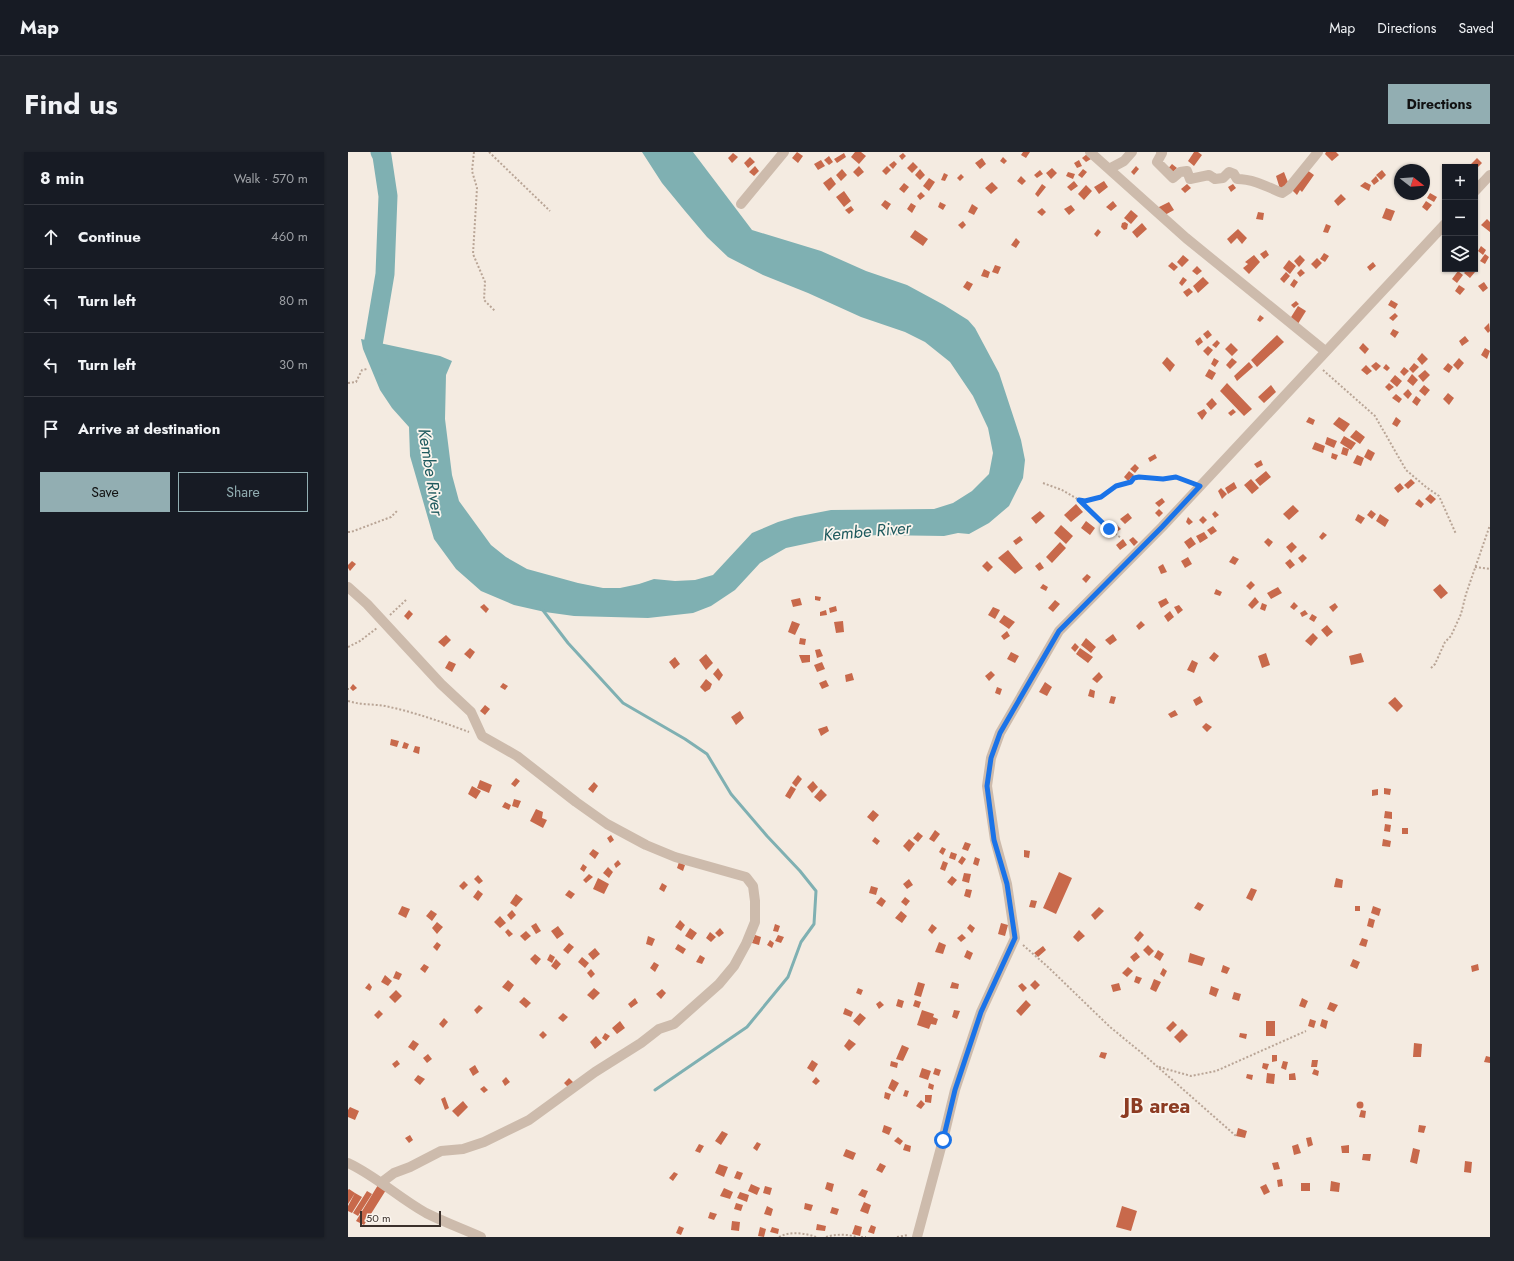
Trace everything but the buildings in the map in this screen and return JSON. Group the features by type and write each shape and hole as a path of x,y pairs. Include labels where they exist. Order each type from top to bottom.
{"street":[{"path":"741,204 784,152"},
{"path":"1090,152 1186,238 1325,352"},
{"path":"1109,170 1124,161 1132,152"},
{"path":"1161,152 1162,153 1157,162 1173,178 1180,172 1187,170 1190,179 1209,175 1215,179 1223,178 1228,172 1234,174 1237,178 1258,182 1282,193 1288,189 1318,152"},
{"path":"1478,188 1490,175"},
{"path":"918,1237 955,1090 981,1012 1015,938 1007,884 994,840 987,786 991,758 1000,733 1059,631 1162,527 1442,227"},
{"path":"348,587 386,621 441,684 471,712 482,736 517,756 607,824 646,845 675,857 746,877 753,886 755,922 746,944 729,972 719,984 674,1024 659,1029 641,1043 589,1076 529,1120 484,1142 463,1149 441,1151 410,1167 394,1173 382,1182"},
{"path":"348,1163 382,1182 426,1213 481,1237"}],"path":[{"path":"474,152 472,171 477,188 473,254 485,282 484,300 495,311"},
{"path":"489,152 550,211"},
{"path":"1315,362 1376,416 1406,470 1439,496 1456,534"},
{"path":"348,383 356,382 362,370 367,369"},
{"path":"1079,500 1085,501 1101,497 1116,486 1131,482 1134,478 1139,477 1163,479 1176,477 1200,486"},
{"path":"1043,483 1062,490 1079,500 1112,532 1121,538"},
{"path":"348,532 391,517 397,511"},
{"path":"1431,668 1435,664 1445,642 1451,636 1462,614 1466,594 1490,525"},
{"path":"1475,568 1490,569"},
{"path":"348,647 360,641 386,621 407,598"},
{"path":"348,701 359,705 385,706 441,721 482,736"},
{"path":"1015,938 1048,967 1110,1027 1236,1136"},
{"path":"1158,1067 1191,1076 1216,1071 1306,1031"},
{"path":"779,1237 792,1233 816,1237"},
{"path":"826,1237 832,1235 849,1234 857,1237"},
{"path":"861,1237 866,1237"}],"water":[{"path":"642,152 693,152 752,230 821,251 866,271 907,285 968,320 975,328 999,373 1021,440 1025,460 1023,478 1009,506 989,523 969,534 958,533 944,536 878,535 833,538 786,548 760,563 735,590 711,606 693,613 648,618 574,616 545,612 514,605 481,591 456,569 434,539 410,456 409,427 392,408 380,390 363,349 361,339 440,356 452,361 446,375 445,419 452,475 459,501 491,545 506,557 527,569 578,583 603,588 620,588 654,579 675,581 695,580 713,575 752,533 778,522 831,510 934,509 953,503 972,491 989,474 993,453 988,428 973,396 950,362 925,342 905,332 861,317 763,275 728,257 707,237 662,183"}],"waterway":[{"name":"Kembe River","path":"380,152 382,156 388,196 385,274 373,345 381,365"},
{"path":"542,609 568,643 623,703 685,739 707,754 731,794 816,891 814,924 801,942 788,977 747,1027 655,1090"}],"district":[{"name":"JB area","path":"1157,1106"}],"route":[{"path":"943,1140 955,1090 981,1012 1015,938 1007,884 994,840 987,786 991,758 1000,733 1059,631 1162,527 1200,486 1176,477 1163,479 1139,477 1134,478 1131,482 1116,486 1101,497 1085,501 1079,500 1109,529"}]}
